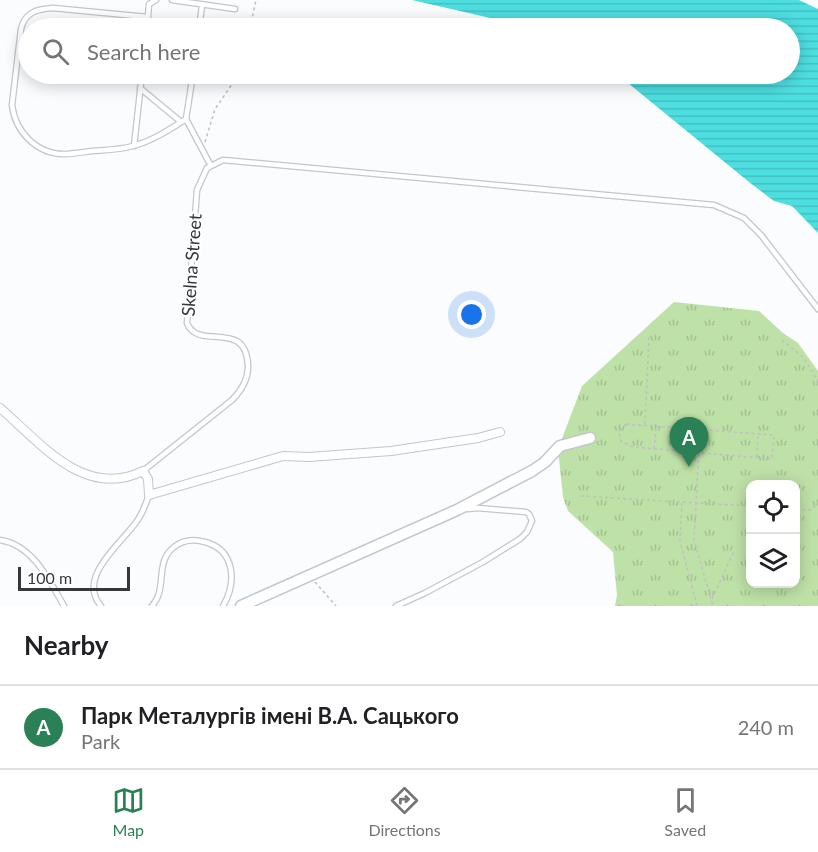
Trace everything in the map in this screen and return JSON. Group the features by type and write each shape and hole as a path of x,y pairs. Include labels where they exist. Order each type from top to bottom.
{"street":[{"name":"Skelna Street","path":"0,408 54,457 81,472 97,478 113,479 132,477 143,471"},
{"path":"143,471 148,479 149,495 283,456 309,457 391,451 478,438 500,432"},
{"path":"241,606 457,510 532,471 545,462 560,446 590,438"}],"lane":[{"path":"26,18 35,10 53,8 147,17 149,4 156,0"},
{"path":"172,0 235,9"},
{"path":"200,18 202,6"},
{"path":"18,54 12,105 14,116 21,130 33,144 62,154 120,149 156,138 184,121 191,84"},
{"path":"134,146 141,84"},
{"path":"140,88 184,121 211,166 223,160 714,205 744,218 761,235 818,309"},
{"name":"Skelna Street","path":"143,471 232,400 240,392 246,378 247,358 241,345 232,338 196,334 187,323 197,190 201,179 211,166"},
{"path":"101,606 95,596 94,579 110,553 138,520 149,495"},
{"path":"396,606 501,551 524,536 532,521 529,514 516,510 478,508 457,510"},
{"path":"0,540 28,552 47,575 64,606"},
{"path":"152,606 159,591 162,566 169,551 183,542 197,540 215,545 226,555 232,580 230,594 224,606"}],"path":[{"path":"252,18 256,0"},
{"path":"202,152 215,109 232,84"},
{"path":"644,425 650,337"},
{"path":"782,340 803,357 818,381"},
{"path":"626,424 644,425 774,435 772,459 633,447 621,441 619,433 626,424"},
{"path":"654,449 656,426"},
{"path":"700,429 694,540 713,606"},
{"path":"756,458 758,434"},
{"path":"581,496 746,506"},
{"path":"682,502 680,541 697,606"},
{"path":"800,509 809,510 818,505"},
{"path":"711,600 734,551"},
{"path":"310,576 336,606"}],"green space":[{"path":"674,302 759,311 798,343 818,371 818,606 615,606 617,595 613,552 568,511 563,497 558,449 582,386"}],"water":[{"path":"412,0 799,0 818,9 818,233 792,206 774,201 629,84 800,84 800,18 490,18"}],"place":[{"name":"Парк Металургів імені В.А. Сацького","path":"689,467"}]}
